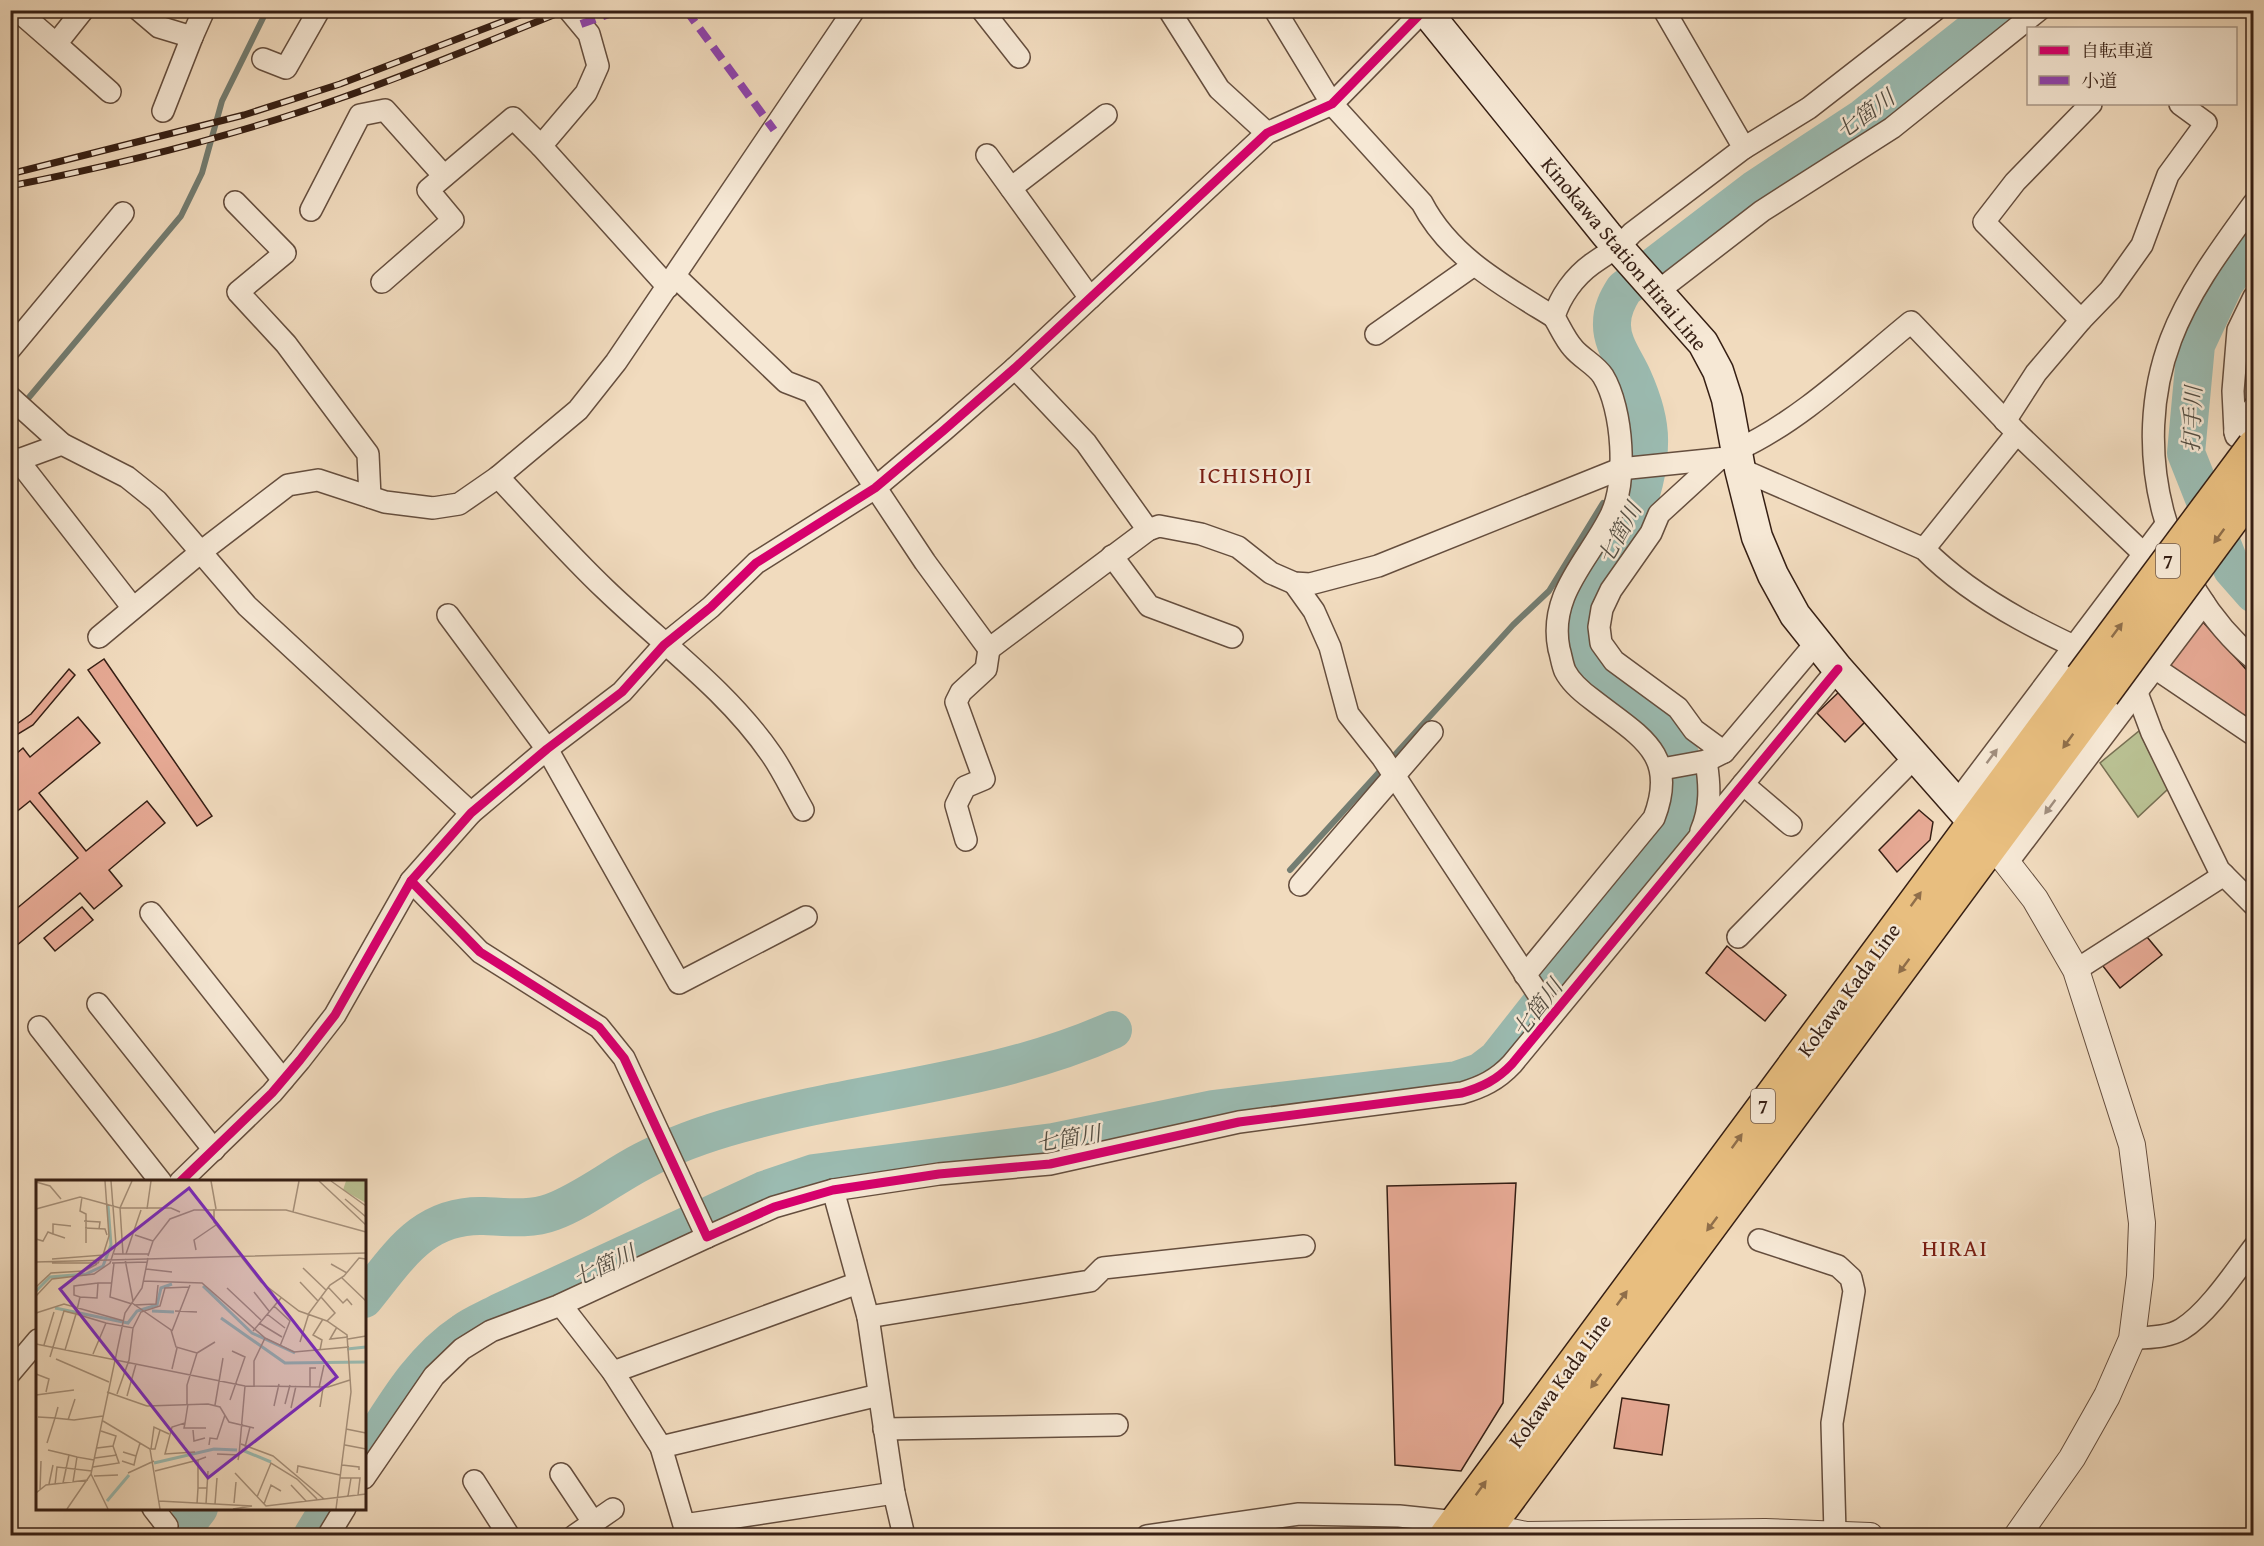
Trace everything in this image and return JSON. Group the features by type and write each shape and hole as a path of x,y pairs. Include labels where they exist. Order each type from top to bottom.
{"main road":[{"name":"Kinokawa Station Hirai Line","path":"1424,10 1623,254 1702,343 1718,371 1727,399 1733,459 1757,537 1773,575 1795,615 1838,669 1983,833"},
{"name":"Kokawa Kada Line","path":"2092,685 2244,439"},
{"name":"Kokawa Kada Line","path":"1468,1530 2092,685 2253,489"}],"street":[{"path":"17,10 110,92"},
{"path":"56,44 83,10"},
{"path":"139,10 159,27 192,38"},
{"path":"163,111 204,10"},
{"path":"263,59 286,68 319,10"},
{"path":"541,146 586,93 598,66 589,34 569,10"},
{"path":"99,637 202,551 288,485 318,480 385,502 434,508 459,504 498,477 578,410 672,282 854,10"},
{"path":"982,10 1019,57"},
{"path":"1168,10 1219,89 1267,132"},
{"path":"1275,10 1332,104 1474,265 1554,317 1573,348 1602,375 1618,414 1624,468 1611,516 1570,581 1562,599 1557,622 1559,646 1564,670 1578,688 1638,735 1652,749 1665,768 1663,789 1654,818 1530,982"},
{"path":"182,1180 283,1080 335,1015 411,881 471,813 547,749 622,692 664,645 711,607 756,563 875,488 1016,368 1267,132 1332,104 1424,10"},
{"path":"1664,10 1744,148"},
{"path":"1554,317 1560,298 1590,265 1623,254 1632,232 1744,148 1809,108 1935,10"},
{"path":"1654,289 1762,211 1892,128 2027,17"},
{"path":"2080,320 1984,222 2015,182 2090,105"},
{"path":"1924,549 2011,428 2036,373 2080,320 2110,290 2142,245 2168,174 2206,123 2181,105"},
{"path":"311,210 360,115 385,110 444,176"},
{"path":"1011,188 1106,115"},
{"path":"382,282 453,220 428,190 513,118 672,282 786,382 812,392 875,488 990,649"},
{"path":"987,155 1090,298"},
{"path":"235,202 285,253 237,292 286,344 368,454 370,497"},
{"path":"2253,203 2191,295 2170,341 2157,395 2153,437 2155,477 2165,526 2204,603 2253,659"},
{"path":"10,349 123,213"},
{"path":"1376,334 1474,265"},
{"path":"2253,297 2238,330 2233,391 2253,495"},
{"path":"1696,841 1705,823 1709,804 1710,758 1678,708 1614,661 1601,643 1599,627 1602,609 1611,590 1651,533 1659,514 1755,441 1790,418 1911,322 2011,428 2144,554"},
{"path":"1016,368 1086,443 1148,530"},
{"path":"17,404 62,444 127,477 157,501 247,606 471,813"},
{"path":"2244,439 2253,407"},
{"path":"62,444 14,461 134,609"},
{"path":"966,840 956,805 964,787 984,779 956,702 961,692 986,669 990,649 1148,530 1159,526 1210,537 1238,547 1271,573 1294,583 1310,584 1378,566 1624,468 1672,463 1733,459 1924,549 1936,561 2023,621 2253,735"},
{"path":"498,477 604,588 664,645 702,676 771,754 803,810"},
{"path":"1983,833 2073,646 2165,526"},
{"path":"1112,556 1149,606 1232,637"},
{"path":"1294,583 1314,611 1330,647 1348,714 1390,769 1549,1012"},
{"path":"1983,833 2146,680 2204,603"},
{"path":"448,615 547,749 679,983 806,916"},
{"path":"1665,768 1710,758 1816,643"},
{"path":"366,1475 434,1376 462,1348 491,1331 561,1305 703,1227 832,1190 939,1174 1050,1164 1239,1122 1462,1093 1483,1087 1500,1076 1517,1057 1549,1012 1696,841 1838,669"},
{"path":"2146,680 2151,733 2224,875 2253,905"},
{"path":"1300,885 1390,769 1432,732"},
{"path":"1738,937 1916,756"},
{"path":"1743,784 1791,825"},
{"path":"1983,833 2035,899 2076,970 2132,1144 2142,1223 2140,1276 2132,1339 2107,1396 2072,1458 2017,1536"},
{"path":"2076,970 2224,875"},
{"path":"411,881 480,952 599,1027 624,1058 703,1227"},
{"path":"151,913 283,1080"},
{"path":"98,1004 214,1150"},
{"path":"39,1027 159,1180"},
{"path":"832,1190 868,1317 894,1493 904,1536"},
{"path":"1759,1240 1838,1266 1851,1278 1854,1291 1832,1423 1835,1533"},
{"path":"868,1317 1090,1281 1103,1268 1304,1246"},
{"path":"2132,1339 2165,1336 2183,1328 2220,1292 2253,1247"},
{"path":"613,1372 858,1282"},
{"path":"561,1305 613,1372 661,1447 684,1525 894,1493"},
{"path":"10,1373 34,1352"},
{"path":"661,1447 879,1395"},
{"path":"884,1429 1117,1425"},
{"path":"561,1474 593,1522"},
{"path":"474,1481 509,1536"},
{"path":"574,1536 613,1509"},
{"path":"154,1510 167,1526"},
{"path":"328,1536 344,1510"},
{"path":"1148,1536 1299,1514 1399,1516 1468,1530 1526,1535 1835,1533 1870,1536"}],"green space":[{"path":"2139,731 2168,789 2138,817 2100,763"}],"building":[{"path":"2202,621 2254,678 2254,708 2246,718 2167,667"},
{"path":"104,659 212,816 197,826 88,670"},
{"path":"69,669 75,675 33,725 10,739 10,729 31,714"},
{"path":"1841,690 1868,719 1845,742 1817,713"},
{"path":"78,717 100,743 39,793 86,851 147,801 165,823 109,870 122,886 94,909 80,893 10,951 10,914 78,858 30,801 10,817 10,759 23,748 30,757"},
{"path":"1919,810 1933,822 1930,840 1897,872 1879,850"},
{"path":"82,907 93,920 55,951 44,938"},
{"path":"2142,931 2162,955 2120,988 2099,961"},
{"path":"1727,946 1786,995 1765,1021 1706,973"},
{"path":"1516,1183 1503,1403 1461,1471 1395,1465 1387,1186"},
{"path":"1622,1398 1669,1405 1662,1455 1614,1448"}],"waterway":[{"path":"10,420 181,216 202,173 222,101 267,10"},
{"name":"七箇川","path":"366,1451 420,1372 447,1344 467,1329 764,1190 814,1173 1053,1142 1213,1109 1457,1080 1480,1072 1497,1059 1669,841 1681,814 1686,791 1685,771 1679,753 1669,736 1595,669 1581,645 1579,627 1586,594 1631,519 1642,492 1648,463 1649,436 1645,410 1612,330 1617,301 1624,289 1755,189 1864,117 1999,10"},
{"name":"打手川","path":"2254,243 2225,283 2196,345 2186,453 2232,569 2254,594"},
{"path":"1626,490 1643,488"},
{"path":"1290,870 1513,625 1549,591 1603,503"},
{"path":"366,1297 401,1253 428,1230 444,1222 463,1217 544,1215 564,1207 654,1155 715,1131 787,1112 976,1074 1068,1048 1113,1030"},
{"path":"178,1536 198,1510"},
{"name":"七箇川","path":"312,1536 328,1510"}],"railway":[{"path":"10,174 244,115 340,84 533,10"},
{"path":"10,186 177,148 260,125 397,78 566,10"}],"marked path":[{"path":"581,24 620,10"},
{"path":"686,10 774,130"}],"cycle path":[{"path":"182,1180 272,1093 300,1060 335,1015 411,881 471,813 547,749 622,692 664,645 711,607 756,563 875,488 944,430 1015,368 1267,133 1332,104 1424,10"},
{"path":"411,881 480,952 599,1027 624,1058 707,1237 774,1207 833,1190 939,1174 1050,1164 1239,1122 1462,1093 1495,1079 1512,1064 1838,669"}],"district":[{"name":"ICHISHOJI","path":"1256,475"},
{"name":"HIRAI","path":"1955,1248"}]}
